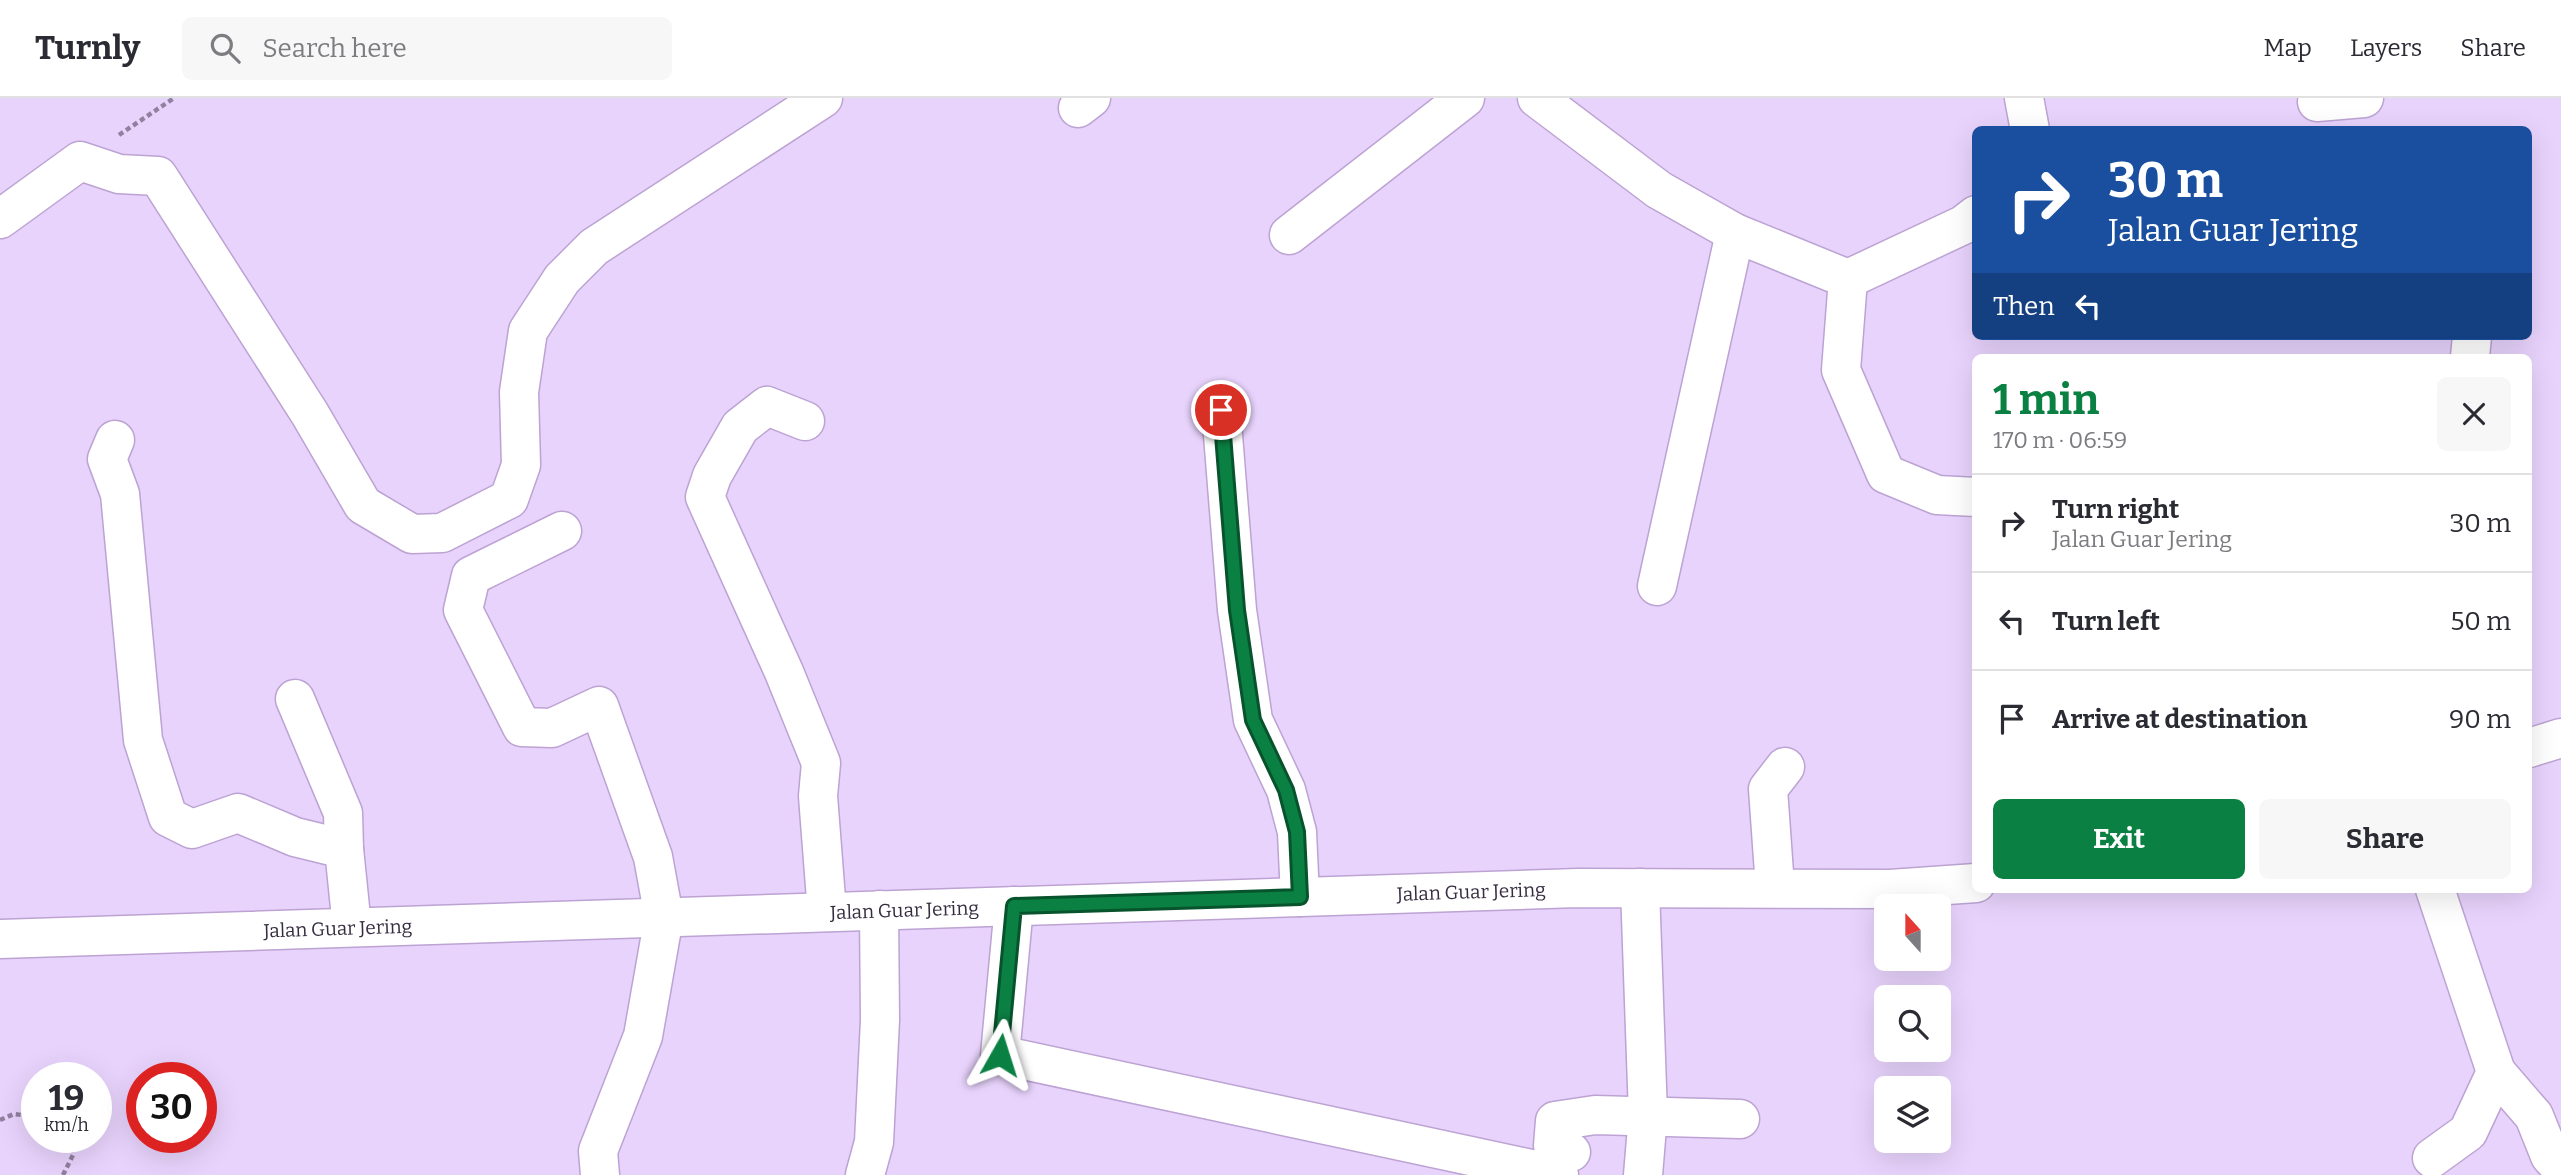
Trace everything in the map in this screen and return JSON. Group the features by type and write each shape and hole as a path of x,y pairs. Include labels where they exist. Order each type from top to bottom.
{"street":[{"path":"0,219 80,161 119,174 159,176 310,414 363,505 412,534 442,533 509,499 521,466 519,392 528,331 562,279 594,247 823,98"},
{"path":"1289,235 1465,98"},
{"path":"1537,98 1659,190 1735,233 1848,279 1963,225 1972,218"},
{"path":"2024,98 2029,126"},
{"path":"2317,102 2364,98"},
{"path":"1657,586 1735,233"},
{"path":"1848,279 1841,370 1886,474 1937,495 1972,497"},
{"path":"805,421 767,406 740,427 712,476 705,497 784,672 821,763 818,796 827,912"},
{"path":"1221,410 1237,610 1253,720 1286,790 1297,832 1300,897"},
{"path":"115,440 107,459 120,494 143,740 168,817 192,829 238,813 295,837 344,849"},
{"path":"562,531 471,576 463,610 522,727 552,728 599,706 653,857 664,917 643,1036 598,1151 600,1175"},
{"path":"295,699 343,813 352,928"},
{"path":"2532,747 2561,738"},
{"path":"1775,887 1768,789 1785,767"},
{"name":"Jalan Guar Jering","path":"0,939 1300,897 1640,888 1891,889 1972,883"},
{"path":"1640,888 1648,1115 1643,1175"},
{"path":"2436,893 2496,1072 2534,1116 2549,1166"},
{"path":"1014,906 1000,1055 1565,1163"},
{"path":"865,1175 875,1128 880,1020 879,910"},
{"path":"2431,1158 2468,1132 2496,1072"},
{"path":"1565,1163 1553,1146 1555,1121 1595,1115 1740,1119"}],"path":[{"path":"80,161 174,98"},
{"path":"0,1120 14,1114 21,1115"},
{"path":"63,1175 74,1153"}],"route":[{"path":"1000,1055 1014,906 1300,897 1297,832 1286,790 1253,720 1237,610 1221,410"}]}
